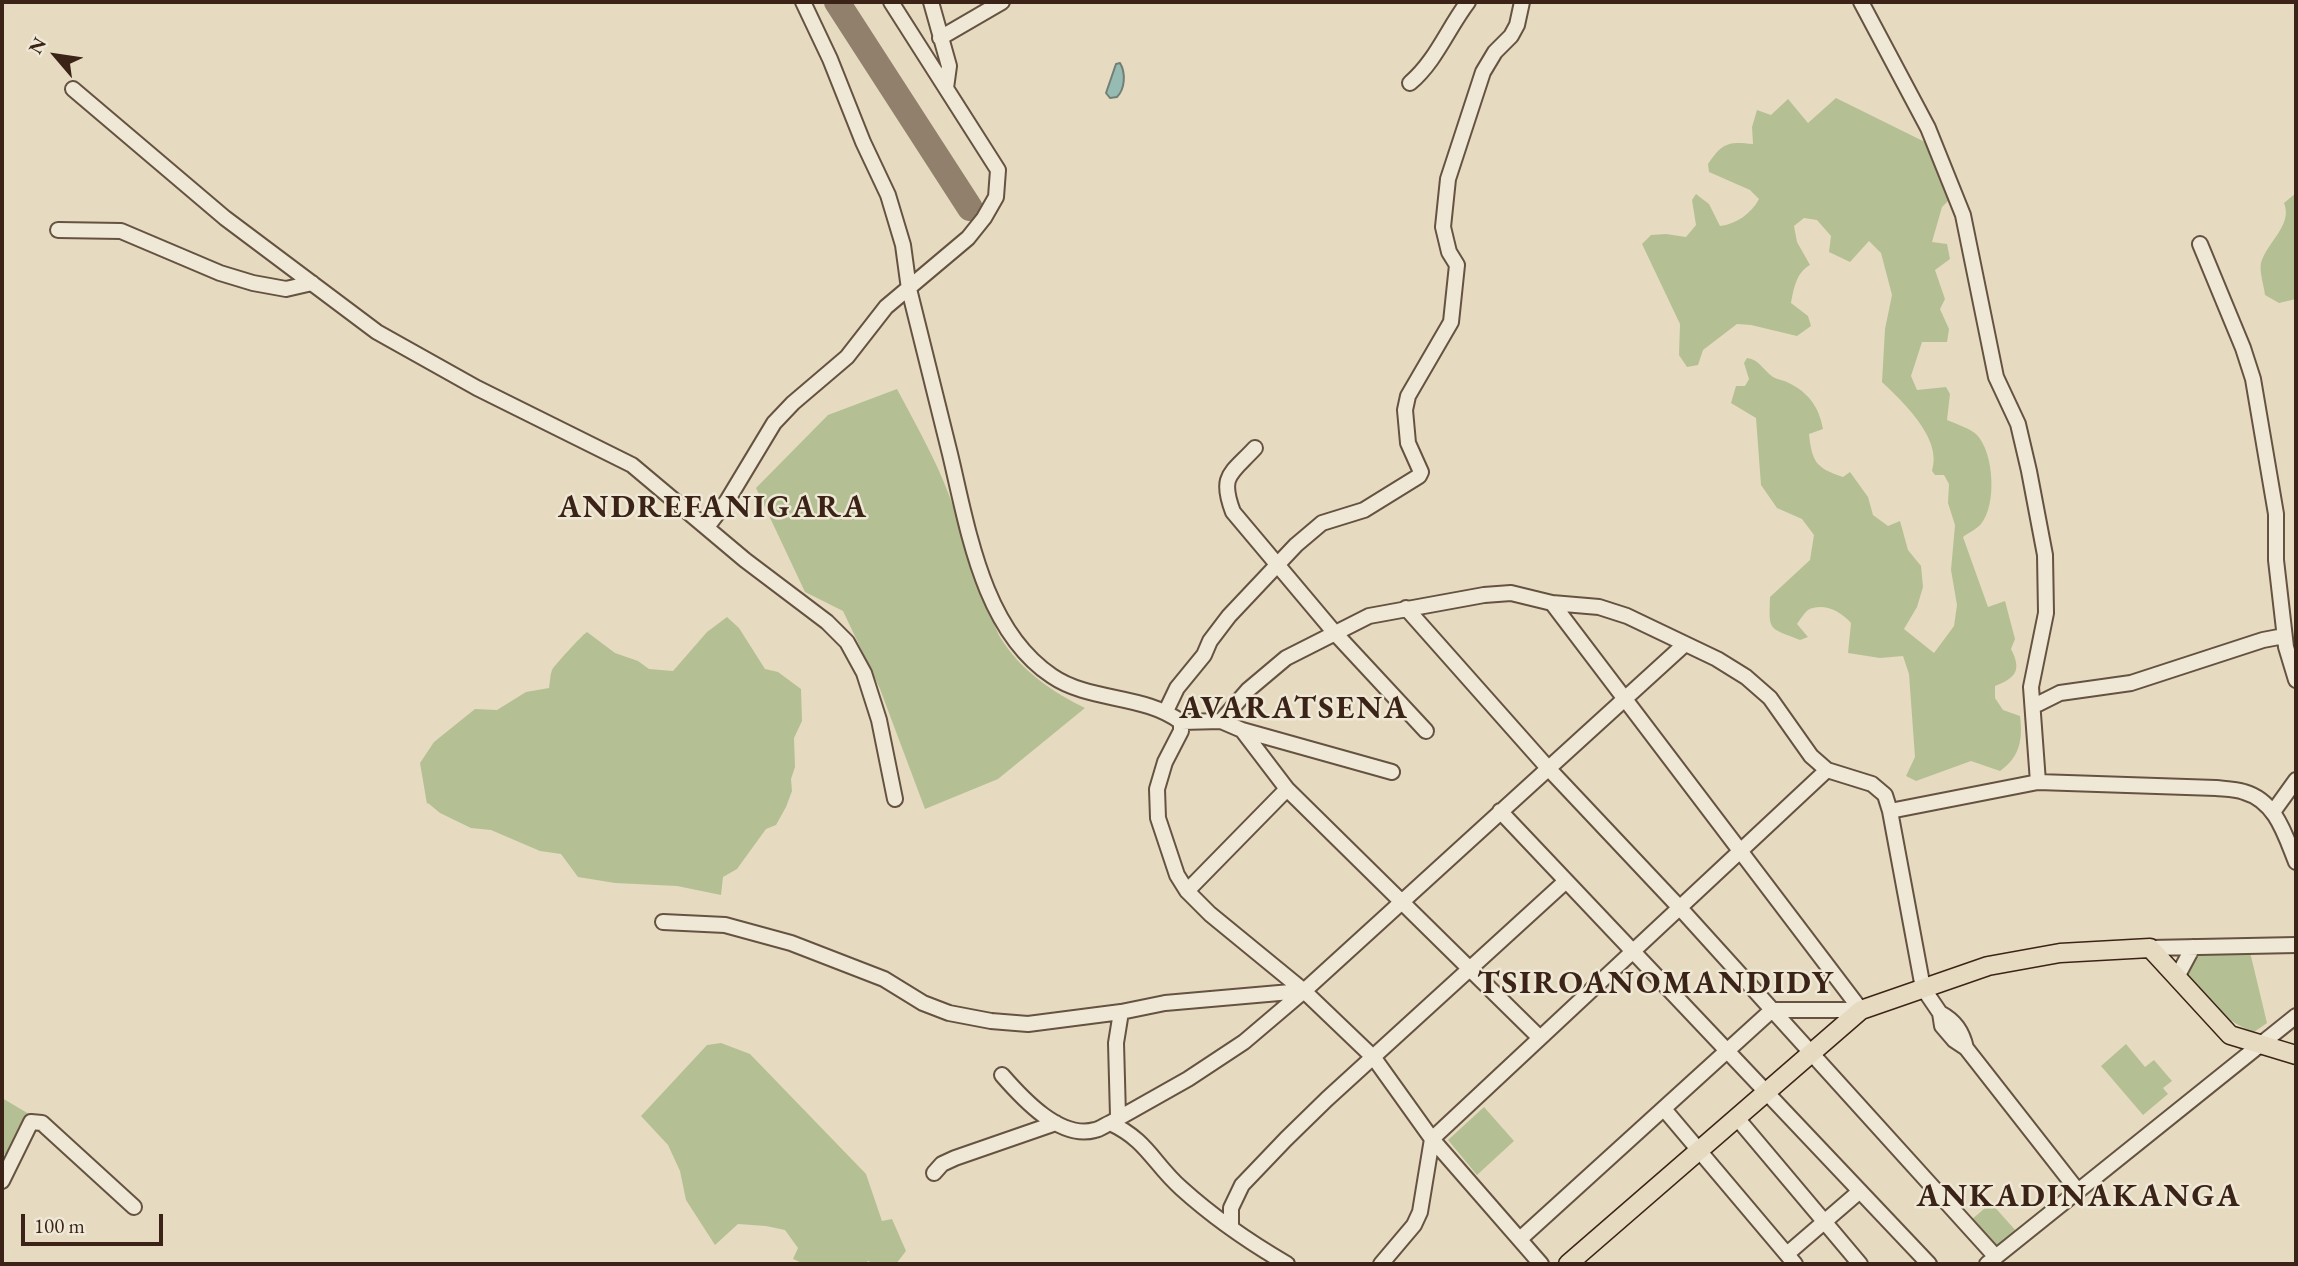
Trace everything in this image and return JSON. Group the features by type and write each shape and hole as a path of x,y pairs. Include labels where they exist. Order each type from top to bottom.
{"main road":[{"path":"1568,1264 1861,1010 1988,966 2060,953 2150,948 2230,1035 2296,1055"}],"street":[{"path":"803,2 888,195 903,245 909,289 978,566 1009,632 1026,654 1053,677 1075,687 1166,711 1181,722 1221,721 1242,730 1392,772"},
{"path":"707,527 727,501 774,424 793,403 846,357 886,307 968,239 996,197 998,170 891,2"},
{"path":"931,2 949,66 946,88"},
{"path":"940,38 1002,2"},
{"path":"1410,83 1430,62 1454,20 1468,2"},
{"path":"1166,711 1177,688 1204,655 1210,640 1228,616 1296,545 1322,523 1364,510 1419,476 1421,472 1408,443 1405,410 1408,396 1451,322 1457,265 1449,252 1443,227 1448,179 1483,72 1517,25 1522,2"},
{"path":"1861,2 1928,128 1963,215 1996,377 2018,424 2029,471 2045,555 2046,613 2031,687 2038,782"},
{"path":"73,89 225,218 377,331 477,388 632,465 745,560 827,622 847,642 863,673 879,720 895,799"},
{"path":"58,230 121,231 253,284 286,289 312,283"},
{"path":"2200,244 2253,379 2276,514 2276,560 2284,636 2296,680"},
{"path":"1255,448 1227,478 1226,492 1233,512 1334,632 1426,731"},
{"path":"1221,721 1248,690 1286,658 1334,632 1369,616 1484,595 1511,593 1552,603 1599,607 1627,616 1717,659 1746,677 1770,698 1811,756 1827,770 1872,784 1885,795 1923,988 1940,1013 1942,1026 1954,1040 1966,1048 2078,1191"},
{"path":"1552,603 1861,1010"},
{"path":"1406,608 1548,768 1772,1010 1992,1261 2296,1016"},
{"path":"2038,704 2060,693 2131,683 2263,640 2284,636"},
{"path":"1002,1075 1025,1101 1056,1123 1077,1131 1094,1130 1188,1079 1244,1042 1304,991 1685,644"},
{"path":"1181,722 1181,730 1165,762 1157,789 1158,818 1177,876 1187,891 1210,914 1304,991 1374,1058 1432,1139 1541,1264"},
{"path":"1242,730 1287,789 1540,1038"},
{"path":"1381,1264 1414,1225 1420,1212 1432,1139 1827,770"},
{"path":"2273,812 2296,780"},
{"path":"1890,811 2038,782 2244,791 2259,798 2273,812 2296,862"},
{"path":"1187,891 1287,789"},
{"path":"1500,811 1929,1264"},
{"path":"1231,1228 1231,1208 1242,1185 1327,1099 1566,881"},
{"path":"663,922 725,925 792,943 884,979 923,1003 950,1013 991,1021 1028,1024 1121,1013 1164,1003 1304,991"},
{"path":"2150,948 2296,945"},
{"path":"2176,977 2193,947"},
{"path":"1520,1239 1772,1010 1861,1010"},
{"path":"1114,1119 1116,1042 1121,1013"},
{"path":"1664,1109 1791,1259 1825,1222 1860,1191"},
{"path":"1737,1118 1860,1264"},
{"path":"1114,1119 1137,1138 1178,1186 1252,1244 1287,1264"},
{"path":"2,1181 31,1122 42,1123 134,1207"},
{"path":"934,1173 942,1164 955,1158 1056,1123"}],"green space":[{"path":"1836,98 1929,144 1949,200 1942,207 1932,242 1947,244 1950,259 1935,270 1945,299 1940,309 1949,329 1947,342 1922,342 1911,376 1917,390 1946,387 1950,394 1947,420 1977,435 1983,443 1990,466 1990,505 1979,526 1963,537 1988,607 2005,601 2015,639 2011,649 2016,663 2015,672 2008,680 1995,686 1995,698 2003,710 2020,716 2021,732 2016,754 2000,771 1971,761 1916,781 1906,776 1915,757 1909,674 1903,656 1880,658 1848,653 1851,623 1837,612 1826,608 1808,610 1797,624 1808,637 1800,640 1776,630 1771,623 1770,597 1810,560 1814,535 1802,519 1777,508 1761,485 1756,418 1731,403 1736,386 1745,386 1749,379 1744,363 1747,358 1758,363 1773,377 1796,387 1812,402 1823,429 1809,434 1817,463 1843,477 1850,472 1868,497 1873,515 1888,526 1900,521 1908,550 1921,566 1923,587 1917,607 1904,629 1934,653 1954,626 1957,605 1951,570 1955,525 1948,503 1949,484 1944,475 1935,475 1932,471 1934,459 1927,434 1882,382 1885,329 1892,295 1881,253 1869,241 1850,262 1829,252 1831,236 1817,220 1804,218 1794,226 1797,242 1810,265 1799,277 1791,303 1808,316 1811,326 1797,336 1737,324 1703,350 1698,365 1687,367 1679,355 1680,324 1642,244 1651,235 1686,237 1696,225 1692,200 1696,194 1709,204 1720,226 1742,217 1759,199 1750,190 1709,172 1708,164 1713,157 1731,143 1753,144 1752,127 1757,110 1771,115 1788,99 1808,123"},
{"path":"2296,193 2296,299 2279,303 2265,295 2261,263 2285,219 2284,203"},
{"path":"897,389 943,481 1000,637 1017,660 1037,678 1085,708 998,779 925,809 880,689 843,611 805,592 756,488 828,415"},
{"path":"727,617 739,628 765,669 778,672 801,689 802,721 794,738 795,767 791,779 792,791 786,807 776,825 766,829 737,869 723,877 721,895 677,886 615,883 578,877 561,854 540,851 491,830 471,828 427,804 420,763 434,742 475,709 497,710 526,692 549,688 552,670 587,632 615,653 638,661 649,669 673,671 707,632"},
{"path":"2250,952 2267,1023 2254,1032 2224,1016 2186,977 2198,954"},
{"path":"721,1043 750,1054 866,1174 882,1221 892,1219 906,1251 896,1264 875,1264 868,1261 864,1264 804,1264 793,1259 798,1248 785,1230 766,1226 738,1224 715,1245 686,1200 680,1171 668,1145 641,1116 707,1045"},
{"path":"2126,1044 2145,1067 2154,1060 2172,1081 2163,1088 2168,1094 2143,1115 2101,1066"},
{"path":"2,1098 29,1114 9,1155 2,1154"},
{"path":"1484,1107 1514,1141 1477,1175 1448,1140"},
{"path":"1991,1203 2017,1232 1997,1249 1971,1220"}],"water":[{"path":"1120,63 1123,85 1117,97 1110,98 1106,93 1116,64"}],"taxiway":[{"path":"837,2 970,208"}],"district":[{"name":"ANDREFANIGARA","path":"713,508"},
{"name":"AVARATSENA","path":"1294,709"},
{"name":"TSIROANOMANDIDY","path":"1656,984"},
{"name":"ANKADINAKANGA","path":"2079,1197"}]}
